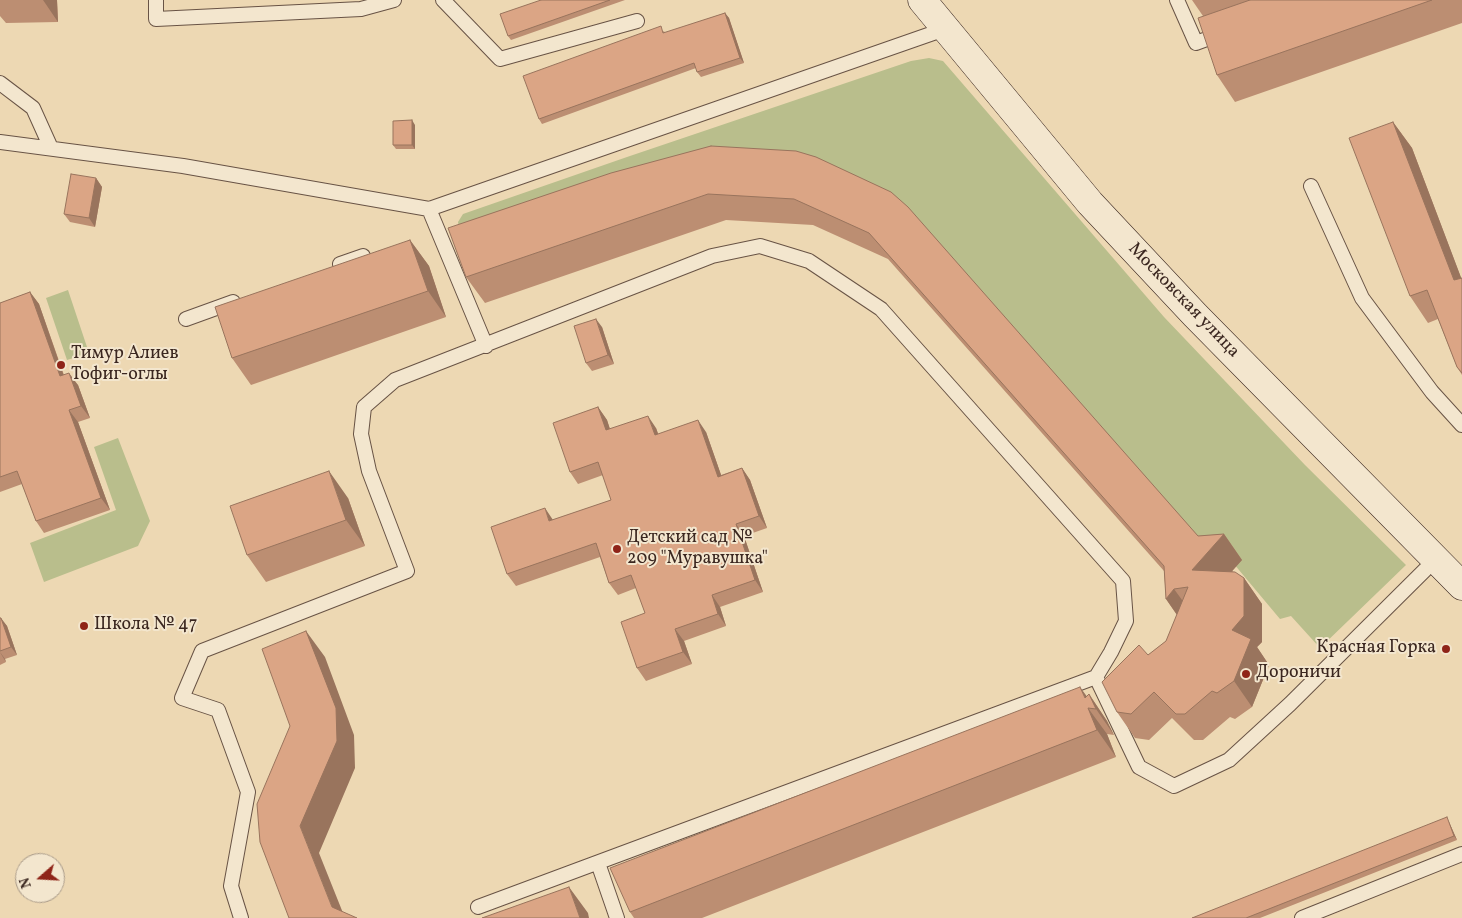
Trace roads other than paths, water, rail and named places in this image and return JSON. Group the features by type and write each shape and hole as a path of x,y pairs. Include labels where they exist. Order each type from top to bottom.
{"main road":[{"name":"Московская улица","path":"922,0 1090,203 1195,315 1462,586"}],"lane":[{"path":"156,0 156,19 361,9 394,0"},
{"path":"443,0 500,59 637,21"},
{"path":"1177,0 1196,43 1239,27"},
{"path":"0,142 183,166 429,209 945,29"},
{"path":"0,83 33,108 51,148"},
{"path":"1311,186 1362,298 1432,392 1462,425"},
{"path":"429,209 486,346"},
{"path":"241,918 231,886 248,792 218,710 182,698 202,651 407,571 369,471 361,434 364,407 395,380 712,256 760,246 808,261 881,309 1110,566 1123,581 1126,621 1096,677 478,907"},
{"path":"326,269 363,256"},
{"path":"186,319 242,299"},
{"path":"1096,677 1139,767 1174,786 1229,760 1290,704 1436,559"},
{"path":"1302,918 1462,854"},
{"path":"598,862 617,918"}],"place":[{"name":"Тимур Алиев Тофиг-оглы","path":"61,365"},
{"name":"Детский сад № 209 \"Муравушка\"","path":"617,549"},
{"name":"Школа № 47","path":"84,626"},
{"name":"Красная Горка","path":"1446,649"},
{"name":"Дороничи","path":"1246,674"}]}
